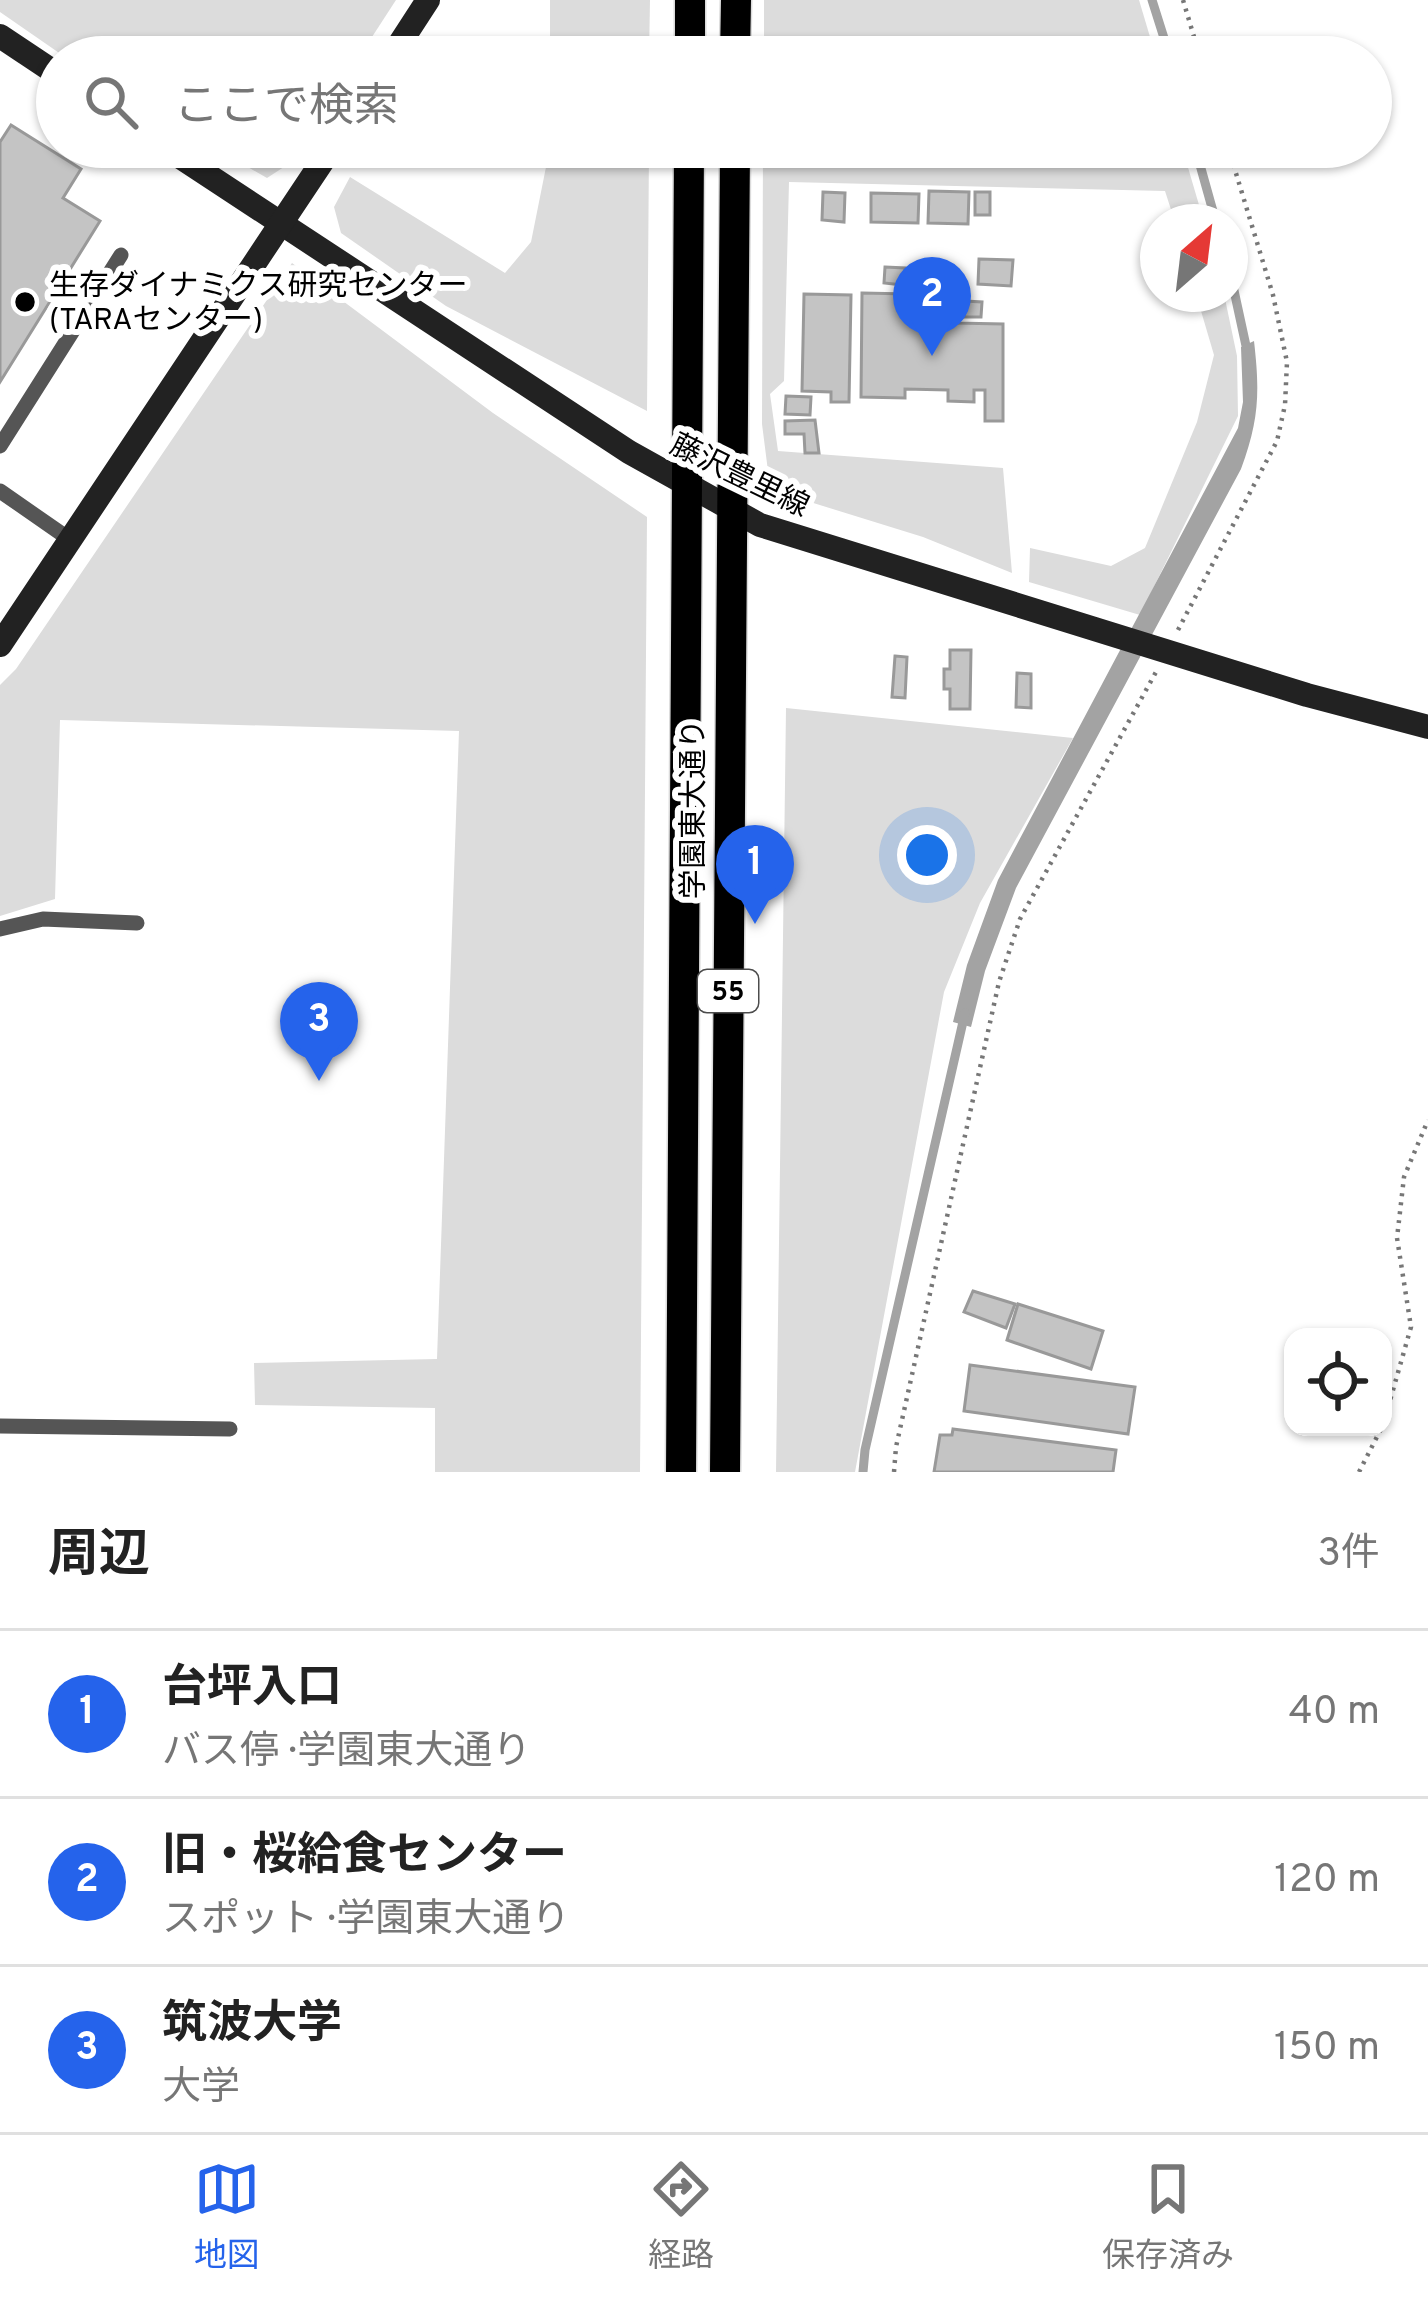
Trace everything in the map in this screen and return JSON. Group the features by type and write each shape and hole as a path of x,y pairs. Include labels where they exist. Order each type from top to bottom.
{"main road":[{"path":"405,36 428,0"},
{"path":"690,0 690,36"},
{"path":"736,0 736,36"},
{"path":"0,36 36,60"},
{"name":"藤沢豊里線","path":"196,168 688,487 760,526 1307,695 1428,727"},
{"path":"0,645 318,168"},
{"name":"学園東大通り","path":"681,1472 689,168"},
{"name":"学園東大通り","path":"725,1472 735,168"}],"lane":[{"path":"0,446 122,255"},
{"path":"0,491 72,541"},
{"path":"0,929 43,919 137,923"},
{"path":"0,1426 230,1430"}],"path":[{"path":"1183,0 1194,36"},
{"path":"894,1472 999,982 1020,919 1158,649 1276,441 1285,405 1287,362 1273,295 1234,168"},
{"path":"1392,1394 1411,1327 1397,1238 1404,1177 1428,1120"},
{"path":"1359,1472 1378,1436"}],"shaded area":[{"path":"0,0 396,0 373,36 36,37 0,12"},
{"path":"550,0 650,0 649,36 550,36"},
{"path":"764,0 1139,0 1150,36 764,36"},
{"path":"250,168 282,168 267,178"},
{"path":"546,168 649,168 647,411 446,306 341,233 334,207 350,177 505,273 531,242"},
{"path":"763,168 1188,168 1199,204 1169,204 1165,191 789,182 784,381 770,394 778,451 1003,468 1012,573 923,537 794,497 769,479 762,424"},
{"path":"292,263 493,413 647,517 640,1472 435,1472 435,1408 255,1405 254,1363 437,1359 459,731 60,720 55,899 0,916 0,685 16,669"},
{"path":"1201,312 1228,312 1237,356 1238,416 1140,615 1029,582 1030,548 1111,566 1145,548 1197,422 1214,355"},
{"path":"1254,341 1256,406 1241,469 1016,888 985,971 971,1027 953,1022 967,965 998,880 1238,428 1243,402 1241,347"},
{"path":"786,708 1073,738 980,903 944,992 855,1472 776,1472"}],"building":[{"name":"生存ダイナミクス研究センター (TARAセンター)","path":"11,125 36,141 36,168 81,169 63,198 100,221 0,382 0,142"},
{"path":"929,191 969,192 968,224 928,223"},
{"path":"823,192 845,193 844,222 822,220"},
{"path":"975,192 990,192 990,215 975,215"},
{"path":"871,193 919,194 918,223 871,222"},
{"path":"979,259 1013,260 1011,286 978,284"},
{"path":"885,267 905,268 903,285 884,283"},
{"path":"919,267 934,269 933,284 918,282"},
{"path":"862,293 955,295 955,323 1003,324 1003,421 985,421 985,390 974,390 974,402 948,401 948,390 905,389 905,398 861,397"},
{"path":"804,294 851,295 849,402 831,402 831,392 802,391"},
{"path":"965,301 982,302 981,317 964,317"},
{"path":"786,396 811,397 810,415 785,414"},
{"path":"815,420 819,453 805,453 804,434 785,434 785,421"},
{"path":"950,650 971,650 970,709 950,709 944,669 950,669"},
{"path":"895,656 907,657 905,698 892,697"},
{"path":"1017,673 1031,674 1031,708 1016,707"},
{"path":"973,1291 1015,1304 1006,1328 964,1312"},
{"path":"1018,1304 1103,1331 1091,1369 1007,1340"},
{"path":"970,1365 1135,1387 1128,1434 964,1411"},
{"path":"953,1429 1116,1450 1113,1472 934,1472 940,1435 952,1435"}],"waterway":[{"path":"1152,0 1163,36"},
{"path":"1201,168 1211,204"},
{"path":"1239,312 1248,355"},
{"path":"863,1472 965,1013"}],"place":[{"name":"生存ダイナミクス研究センター (TARAセンター)","path":"25,302"},
{"name":"旧・桜給食センター","path":"932,356"},
{"name":"台坪入口","path":"755,924"},
{"name":"筑波大学","path":"319,1081"}]}
